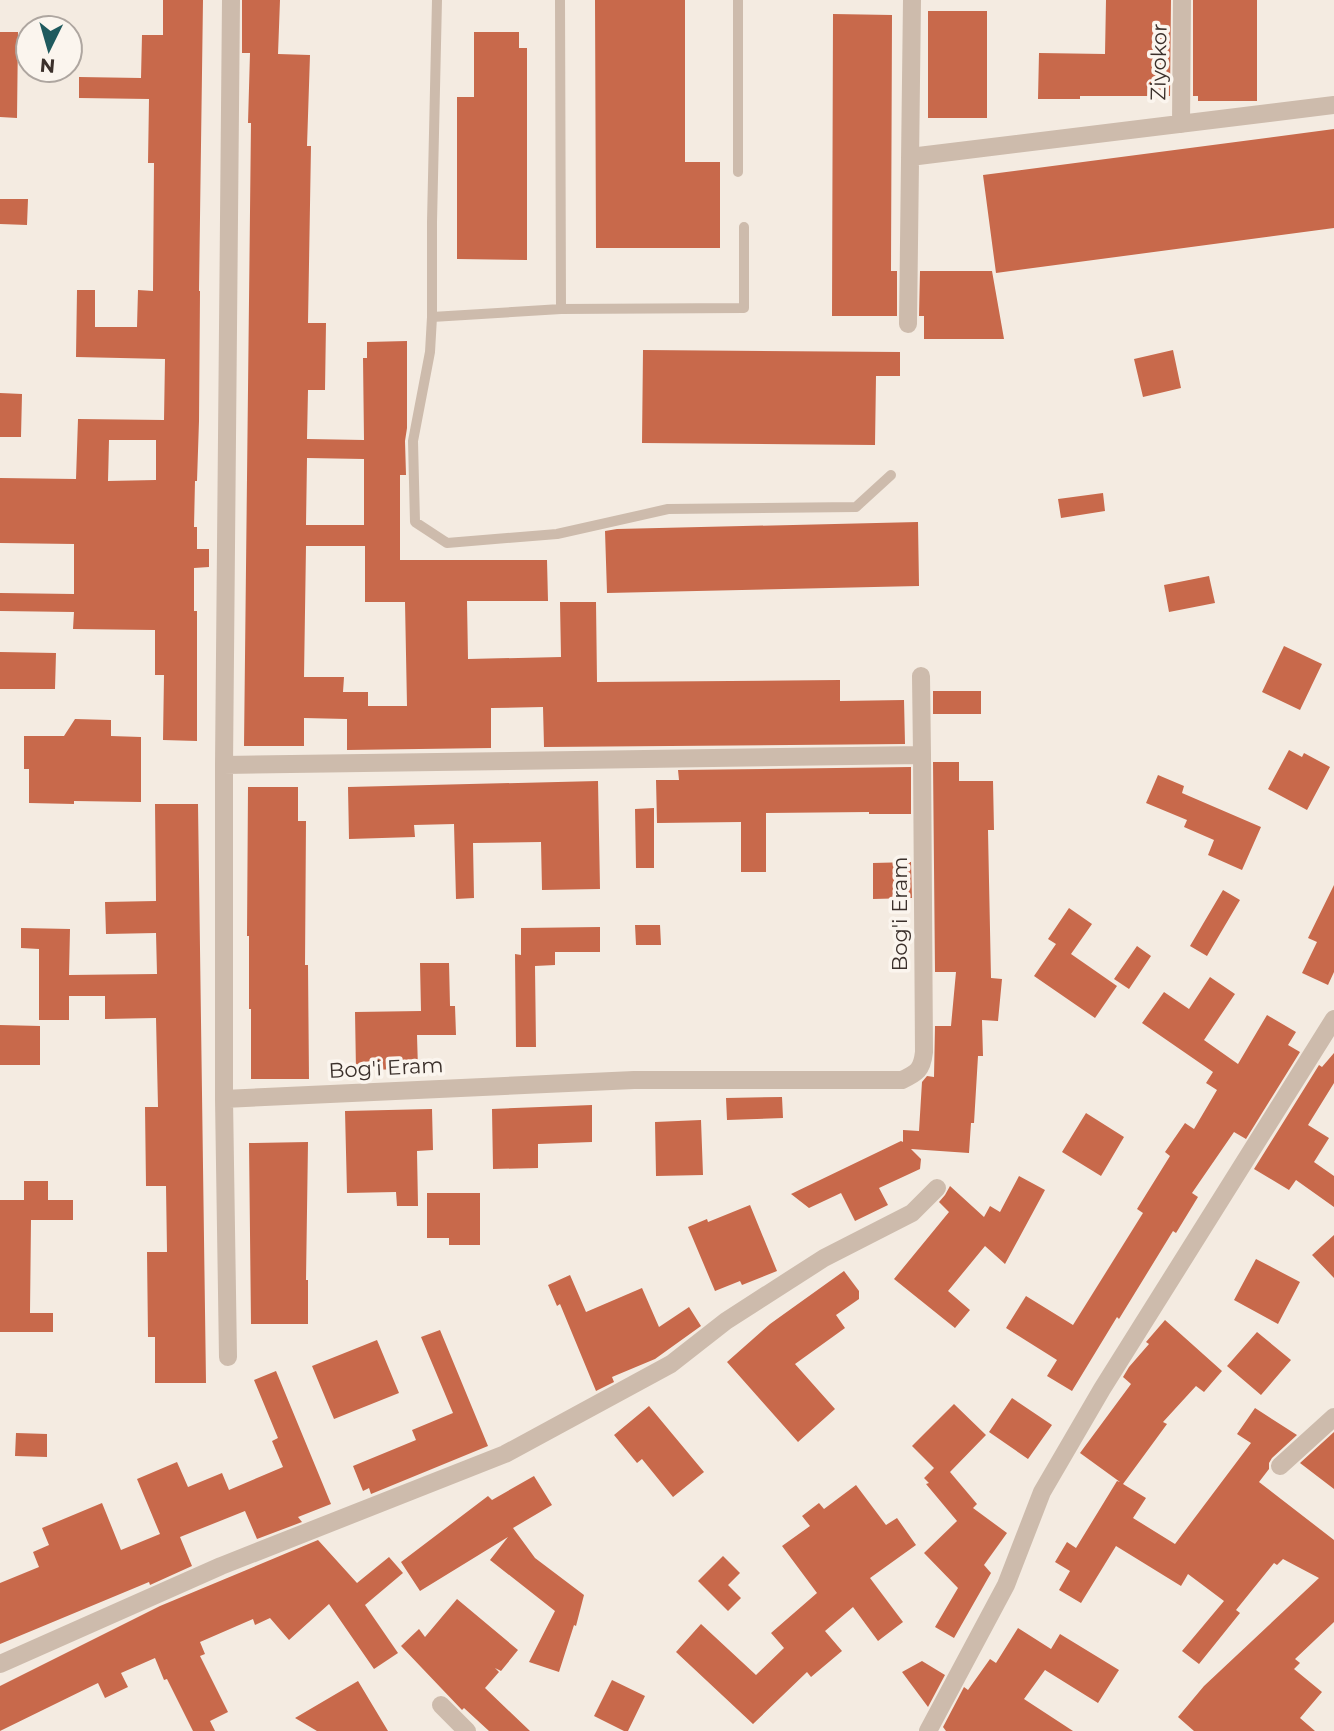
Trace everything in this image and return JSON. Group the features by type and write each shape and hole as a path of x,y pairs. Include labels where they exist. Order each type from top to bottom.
{"street":[{"path":"228,1357 224,1099 224,765 231,0"},
{"path":"908,324 912,0"},
{"name":"Ziyokor","path":"1181,124 1182,0"},
{"path":"910,157 1334,105"},
{"name":"Bog'i Eram","path":"224,1099 634,1080 902,1080 916,1073 923,1063 924,1052 921,676"},
{"path":"224,765 922,755"},
{"path":"928,1731 1006,1585 1042,1493 1102,1389 1334,1018"},
{"path":"0,1664 221,1566 505,1454 671,1364 726,1321 824,1258 912,1213 937,1188"},
{"path":"1280,1466 1334,1418"},
{"path":"441,1704 467,1731"}],"lane":[{"path":"437,0 432,317 430,352 413,441 415,522 447,542 558,534 668,509 856,507 891,475"},
{"path":"560,0 561,309"},
{"path":"738,0 738,172"},
{"path":"432,317 561,309 744,308 744,227"}],"building":[{"path":"163,0 203,0 199,421 194,527 197,527 197,549 209,549 209,567 194,568 194,611 197,611 197,741 163,740 164,675 155,675 155,630 73,629 74,612 0,611 0,593 74,594 74,544 0,543 0,478 76,479 78,419 164,420 165,359 76,357 77,290 95,290 95,327 137,327 138,290 153,291 154,163 148,163 149,99 79,98 79,84 84,84 84,77 141,78 142,35 163,35","holes":["109,440 156,440 156,480 108,481"]},
{"path":"242,0 280,0 278,54 310,55 307,146 311,146 308,323 326,323 325,390 308,390 307,439 364,440 363,358 367,358 367,342 407,341 406,475 400,475 400,560 547,560 548,601 467,601 468,659 561,657 560,602 596,602 597,682 840,680 840,701 904,700 905,744 544,747 543,707 491,708 491,748 347,750 347,719 304,718 304,746 244,746 251,123 248,123 250,53 242,53","holes":["307,458 364,459 364,525 306,525","306,546 365,546 365,602 405,602 407,706 368,706 368,692 343,692 344,677 304,677"]},
{"path":"595,0 685,0 685,162 720,162 720,248 596,248"},
{"path":"1106,0 1171,0 1170,96 1038,99 1039,53 1105,54"},
{"path":"1193,0 1257,0 1257,101 1198,101 1198,96 1193,96"},
{"path":"928,11 987,11 987,118 928,118"},
{"path":"833,14 892,15 891,271 897,271 897,316 832,316"},
{"path":"0,32 14,32 17,118 0,117"},
{"path":"474,32 519,32 519,48 527,48 527,260 457,259 457,97 474,97"},
{"path":"1334,129 1334,228 996,273 983,175"},
{"path":"0,199 28,199 27,225 0,224"},
{"path":"920,271 992,271 1004,339 924,339 924,316 919,316"},
{"path":"643,350 900,352 900,376 876,376 875,445 642,443"},
{"path":"1173,350 1181,388 1143,397 1134,359"},
{"path":"0,393 22,394 21,437 0,437"},
{"path":"1103,493 1105,511 1061,518 1058,499"},
{"path":"918,522 919,586 607,593 605,531"},
{"path":"1209,576 1215,603 1169,612 1164,585"},
{"path":"1284,646 1322,664 1300,710 1262,692"},
{"path":"0,652 56,653 55,689 0,689"},
{"path":"933,691 981,691 981,714 933,714"},
{"path":"75,719 111,720 111,736 141,737 141,802 29,803 29,769 24,769 24,736 64,736"},
{"path":"1289,750 1302,757 1304,753 1330,767 1307,810 1268,789"},
{"path":"933,762 959,762 959,781 993,781 994,830 988,830 991,978 1002,979 998,1021 982,1020 983,1056 978,1056 974,1123 971,1123 969,1153 911,1149 921,1159 920,1169 879,1188 888,1205 855,1221 841,1193 809,1208 791,1194 903,1142 903,1130 919,1131 922,1082 927,1076 934,1077 935,1026 951,1026 956,972 935,972"},
{"path":"911,767 911,814 766,813 766,872 741,872 741,822 657,823 656,780 679,780 678,770"},
{"path":"1158,775 1184,786 1182,793 1261,827 1242,870 1208,855 1214,840 1184,827 1187,820 1146,803"},
{"path":"598,781 600,889 542,890 541,842 473,843 474,898 456,899 454,824 414,825 415,837 349,839 348,787"},
{"path":"248,787 298,787 298,821 306,821 305,965 308,965 309,1079 251,1079 247,936"},
{"path":"155,804 198,804 206,1383 155,1383 155,1337 148,1337 147,1252 167,1252 166,1186 146,1186 145,1107 158,1107 156,1018 105,1019 105,996 69,996 69,1020 39,1020 39,949 21,948 21,928 70,929 69,975 157,974 156,933 106,934 105,902 156,901"},
{"path":"654,808 654,868 636,868 635,809"},
{"path":"911,862 912,898 873,899 873,863"},
{"path":"1334,885 1334,972 1328,985 1302,973 1317,942 1308,938"},
{"path":"1223,890 1240,900 1207,956 1190,946"},
{"path":"1069,908 1092,924 1071,954 1117,986 1095,1018 1034,976 1056,944 1048,939"},
{"path":"635,925 660,925 661,945 636,945"},
{"path":"600,927 600,952 555,952 555,965 535,966 536,1047 516,1047 515,954 521,955 521,928"},
{"path":"1137,946 1151,956 1129,989 1114,979"},
{"path":"420,963 449,963 450,1006 455,1006 456,1035 417,1035 418,1069 356,1070 355,1012 421,1011"},
{"path":"1210,977 1235,994 1204,1040 1238,1064 1267,1015 1296,1032 1288,1045 1300,1052 1246,1139 1234,1132 1192,1193 1198,1197 1176,1233 1173,1231 1119,1319 1117,1317 1072,1391 1047,1376 1057,1360 1006,1328 1026,1296 1073,1325 1143,1213 1137,1209 1170,1156 1165,1152 1185,1123 1194,1129 1217,1090 1206,1083 1213,1072 1142,1023 1164,992 1189,1009"},
{"path":"0,1025 40,1026 40,1065 0,1065"},
{"path":"1334,1053 1334,1083 1308,1125 1329,1138 1314,1162 1334,1176 1334,1207 1296,1180 1289,1190 1254,1169 1319,1065 1322,1067"},
{"path":"782,1097 783,1118 727,1120 726,1098"},
{"path":"592,1105 592,1142 538,1144 538,1168 493,1169 492,1109"},
{"path":"432,1109 433,1150 417,1151 418,1206 397,1206 396,1192 347,1193 345,1111"},
{"path":"1086,1113 1124,1137 1101,1176 1062,1152"},
{"path":"701,1120 703,1175 656,1176 655,1122"},
{"path":"308,1142 308,1324 251,1324 249,1143"},
{"path":"1019,1176 1045,1190 1005,1264 985,1246 948,1291 970,1310 955,1328 894,1279 949,1212 939,1202 950,1186 984,1217 990,1206 1000,1212"},
{"path":"24,1181 48,1181 48,1200 73,1200 73,1220 31,1220 30,1313 53,1313 53,1332 0,1332 0,1200 24,1200"},
{"path":"427,1193 480,1193 480,1245 449,1245 449,1238 427,1238"},
{"path":"750,1205 777,1271 742,1285 740,1281 715,1291 688,1227"},
{"path":"1334,1235 1334,1278 1312,1255"},
{"path":"1256,1259 1300,1282 1278,1324 1234,1300"},
{"path":"844,1271 859,1291 859,1299 836,1315 845,1328 795,1364 835,1409 798,1442 727,1362 770,1324"},
{"path":"570,1275 586,1312 642,1288 659,1327 689,1307 701,1326 655,1359 612,1377 614,1382 596,1391 560,1304 557,1306 548,1285"},
{"path":"1165,1320 1222,1371 1204,1392 1196,1386 1163,1422 1167,1424 1123,1484 1146,1498 1133,1518 1175,1544 1251,1443 1237,1434 1255,1408 1297,1435 1272,1458 1269,1469 1259,1482 1334,1540 1334,1622 1295,1659 1300,1663 1294,1669 1322,1692 1300,1718 1315,1731 1194,1731 1178,1717 1204,1686 1319,1578 1283,1559 1277,1565 1274,1563 1236,1610 1240,1613 1199,1664 1182,1651 1224,1601 1188,1574 1181,1586 1116,1546 1081,1603 1059,1590 1070,1571 1055,1562 1067,1542 1076,1548 1117,1481 1120,1482 1080,1453 1131,1384 1123,1377 1149,1344 1146,1342"},
{"path":"440,1330 488,1446 371,1494 369,1488 363,1491 353,1466 416,1440 412,1430 453,1413 421,1337"},
{"path":"1257,1332 1291,1360 1261,1395 1227,1366"},
{"path":"377,1340 399,1393 334,1419 312,1366"},
{"path":"276,1371 331,1504 298,1517 302,1522 257,1539 245,1511 180,1537 192,1566 0,1644 0,1583 39,1567 33,1552 49,1545 42,1528 102,1503 121,1550 160,1534 137,1479 177,1462 188,1487 222,1473 229,1490 283,1467 272,1441 278,1438 254,1380"},
{"path":"1012,1398 1052,1425 1028,1459 989,1432"},
{"path":"954,1404 986,1435 950,1472 977,1504 973,1508 1007,1533 984,1565 991,1573 954,1638 935,1627 958,1588 924,1553 957,1521 926,1484 929,1483 924,1478 934,1468 912,1446"},
{"path":"649,1406 704,1472 673,1497 642,1459 637,1463 614,1435"},
{"path":"1334,1432 1334,1489 1300,1463"},
{"path":"16,1433 47,1434 47,1457 15,1456"},
{"path":"534,1476 552,1505 513,1528 535,1558 584,1595 559,1672 529,1662 555,1611 490,1560 508,1537 420,1591 401,1562 488,1496 492,1500"},
{"path":"856,1485 886,1525 897,1518 916,1545 870,1578 903,1622 878,1641 853,1607 825,1631 842,1651 811,1677 807,1672 753,1724 676,1652 701,1624 756,1675 784,1648 771,1633 817,1593 782,1546 810,1526 802,1516 819,1503 824,1509"},
{"path":"318,1540 357,1583 389,1557 403,1573 365,1605 398,1653 374,1669 329,1604 289,1640 270,1618 255,1625 253,1619 200,1642 205,1654 200,1656 228,1712 210,1721 215,1731 193,1731 167,1679 164,1680 155,1658 121,1673 128,1687 105,1698 98,1683 0,1731 0,1686 160,1606"},
{"path":"723,1556 740,1573 728,1585 741,1598 728,1611 698,1581"},
{"path":"457,1599 518,1650 501,1671 495,1668 499,1672 485,1688 530,1731 489,1731 464,1708 462,1710 401,1646 419,1629 425,1637"},
{"path":"1018,1628 1051,1649 1060,1634 1119,1670 1098,1703 1045,1670 1024,1699 1073,1731 946,1731 943,1727 964,1687 968,1690 990,1659 996,1663"},
{"path":"922,1661 945,1675 928,1707 902,1672"},
{"path":"612,1680 645,1696 628,1731 594,1716"},
{"path":"358,1681 388,1731 317,1731 295,1718"}]}
